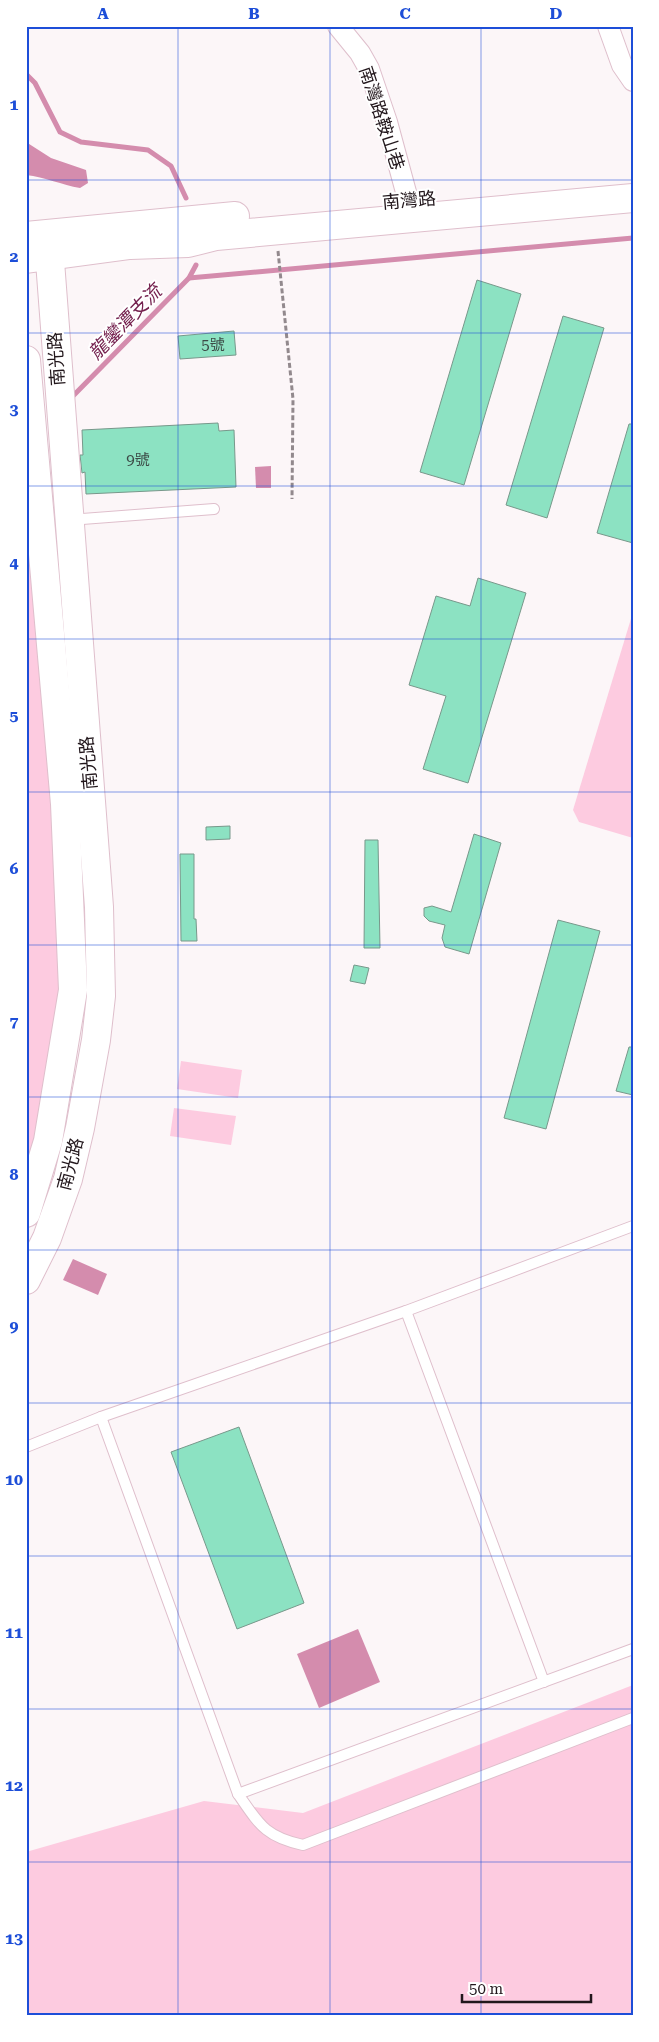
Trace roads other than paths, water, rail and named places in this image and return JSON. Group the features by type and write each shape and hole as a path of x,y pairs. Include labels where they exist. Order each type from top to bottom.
{"street":[{"name":"南灣路鞍山巷","path":"338,26 360,53 369,69 387,122 410,209"},
{"path":"608,26 622,65 633,81"},
{"name":"南灣路","path":"186,233 410,209 633,180"},
{"name":"南灣路","path":"186,233 216,236 276,230 410,209 633,198"},
{"path":"38,247 128,235 186,233"},
{"name":"南光路","path":"26,1280 47,1238 68,1180 80,1128 96,1040 101,996 99,907 68,520 38,247"},
{"name":"南光路","path":"26,360 65,804 73,990 48,1141 26,1213"}],"lane":[{"path":"68,520 214,509"},
{"path":"26,1447 101,1417 406,1311 633,1226"},
{"path":"406,1311 544,1682"},
{"path":"101,1417 238,1794 260,1825 282,1841 303,1845 633,1718"},
{"path":"238,1794 633,1650"}],"waterway":[{"name":"龍鑾潭支流","path":"26,74 35,83 60,132 81,142 148,150 171,166 186,198"},
{"path":"189,278 633,238"},
{"name":"龍鑾潭支流","path":"72,397 189,278 196,265"}]}
